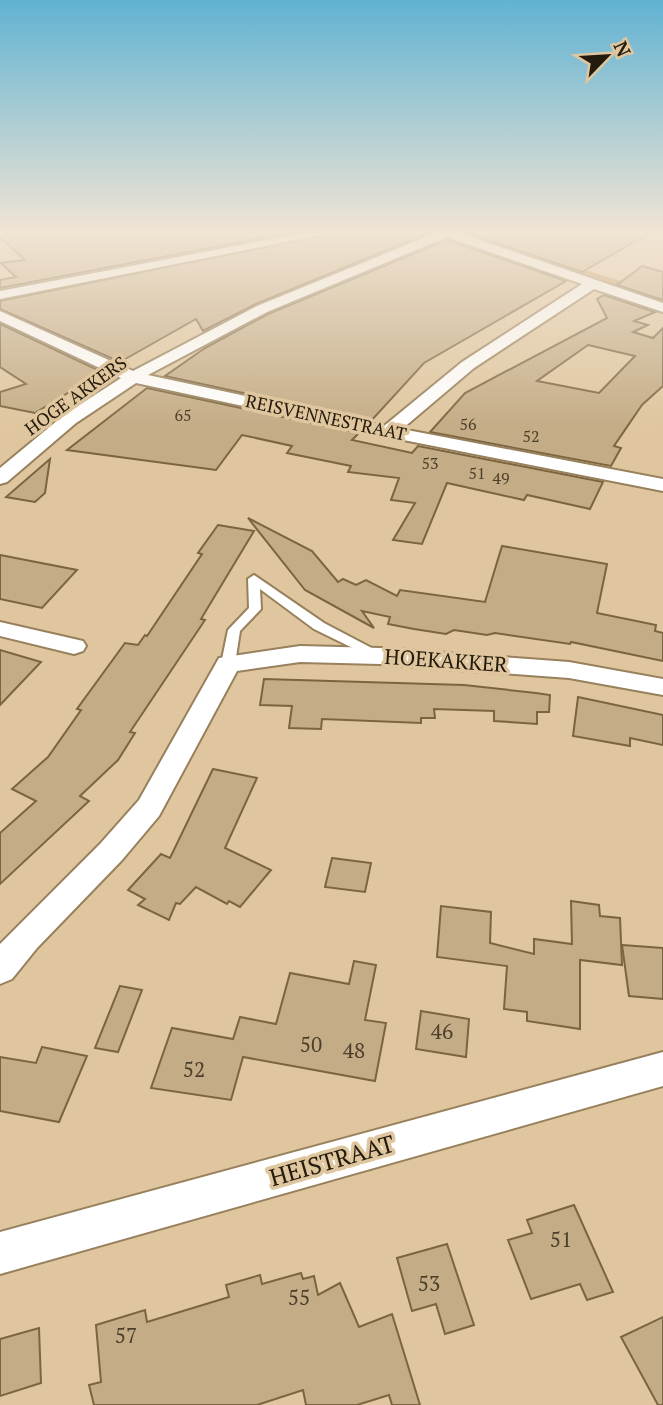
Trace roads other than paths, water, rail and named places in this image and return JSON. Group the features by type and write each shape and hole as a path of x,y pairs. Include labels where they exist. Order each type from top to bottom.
{"street":[{"name":"HOGE AKKERS","path":"0,478 70,419 133,377 262,309 295,296"},
{"path":"388,432 468,365 567,296"},
{"path":"635,296 663,308"},
{"name":"REISVENNESTRAAT","path":"0,315 133,377 388,432 658,484"},
{"path":"658,484 663,464"},
{"path":"0,629 74,646"},
{"name":"HOEKAKKER","path":"228,664 300,654 380,656 569,670 663,687"},
{"path":"0,969 25,938 111,852 149,808 228,664"},
{"name":"HEISTRAAT","path":"0,1253 663,1069"}],"lane":[{"path":"228,664 234,630 255,609 254,579 320,626 380,656"}]}
